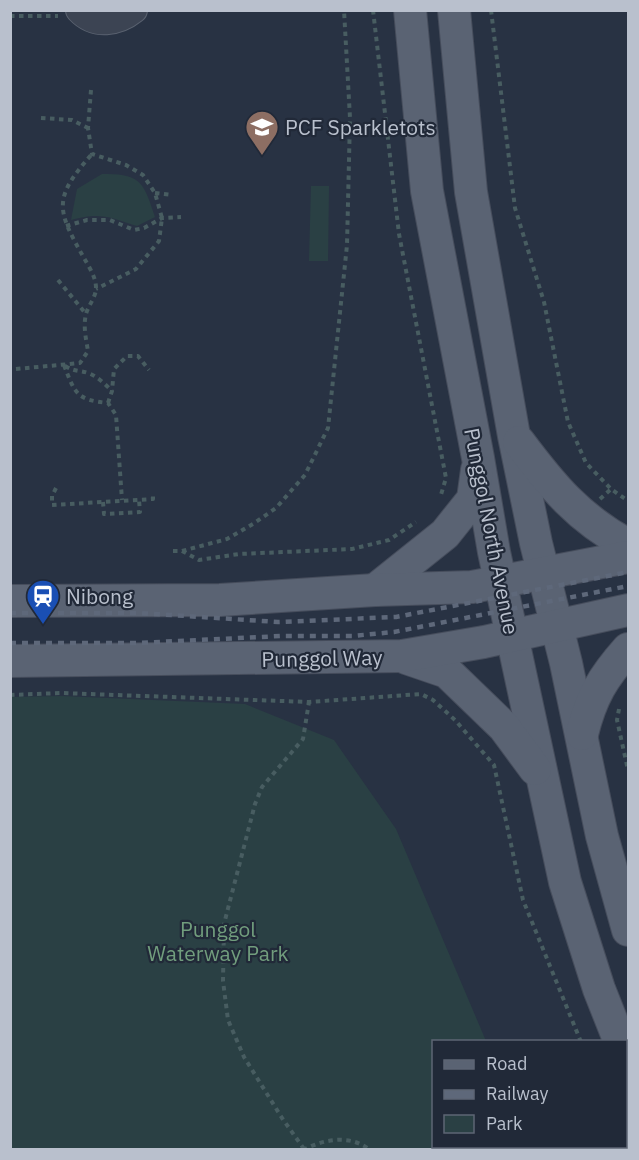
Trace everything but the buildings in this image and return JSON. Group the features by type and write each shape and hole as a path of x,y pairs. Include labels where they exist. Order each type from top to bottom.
{"main road":[{"name":"Punggol North Avenue","path":"410,10 427,191 500,582 565,882 599,989 620,1040"},
{"name":"Punggol North Avenue","path":"454,10 471,192 514,436 602,836 628,930"},
{"path":"514,436 555,489 584,516 628,544"},
{"path":"375,590 445,534 473,499 478,458"},
{"path":"10,601 220,600 375,590 472,588 628,557"},
{"name":"Punggol Way","path":"10,661 402,656 512,636 628,610"},
{"path":"582,738 588,707 609,671 628,649"},
{"path":"402,656 447,672 504,728 541,777"}],"street":[{"path":"79,10 92,20 108,22 123,19 134,10"}],"path":[{"path":"173,551 182,551 227,539 276,508 305,475 327,428 347,245 350,118 344,10"},
{"path":"373,10 399,234 446,478 440,498 433,506"},
{"path":"490,10 515,208 544,302 568,422 586,464 610,489 628,501"},
{"path":"16,369 80,363 88,351 85,332 86,315 96,289 91,271 66,225 62,206 67,189 79,169 92,154 88,128 91,90"},
{"path":"41,118 72,120 88,128"},
{"path":"92,154 126,165 143,175 155,193 162,218 159,241 136,269 96,289"},
{"path":"155,193 172,195"},
{"path":"66,225 87,220 110,220 134,230 144,228 162,218 181,217"},
{"path":"58,280 86,315"},
{"path":"108,403 112,391 114,369 127,356 138,356 149,370"},
{"path":"64,365 75,372 86,372 112,391"},
{"path":"64,365 73,388 87,401 108,403"},
{"path":"108,403 116,415 122,500"},
{"path":"56,488 52,496 52,505 153,499 153,493"},
{"path":"103,502 104,514 140,512 139,500"},
{"path":"182,551 199,560 239,554 352,549 389,540 417,520"},
{"path":"10,695 61,693 309,702 421,694 433,700 455,720 494,765 523,900 580,1040"},
{"path":"309,702 303,739 262,787 255,804 224,924 223,981 228,1020 244,1057 304,1149 330,1140 349,1140 363,1144 370,1149"},
{"path":"619,705 617,720 628,770"}],"green space":[{"path":"102,174 125,176 139,182 148,196 155,217 137,226 97,216 71,220 77,189"},
{"path":"311,186 329,186 328,261 309,261"},
{"name":"Punggol Waterway Park","path":"62,696 245,704 334,740 396,829 486,1040 432,1040 432,1148 526,1149 11,1149 11,697"}],"railway":[{"path":"10,613 140,613 278,622 396,617 628,572"},
{"path":"10,643 137,643 281,636 352,636 394,632 628,586"}],"place":[{"name":"PCF Sparkletots","path":"262,156"},
{"name":"Nibong","path":"43,625"}]}
